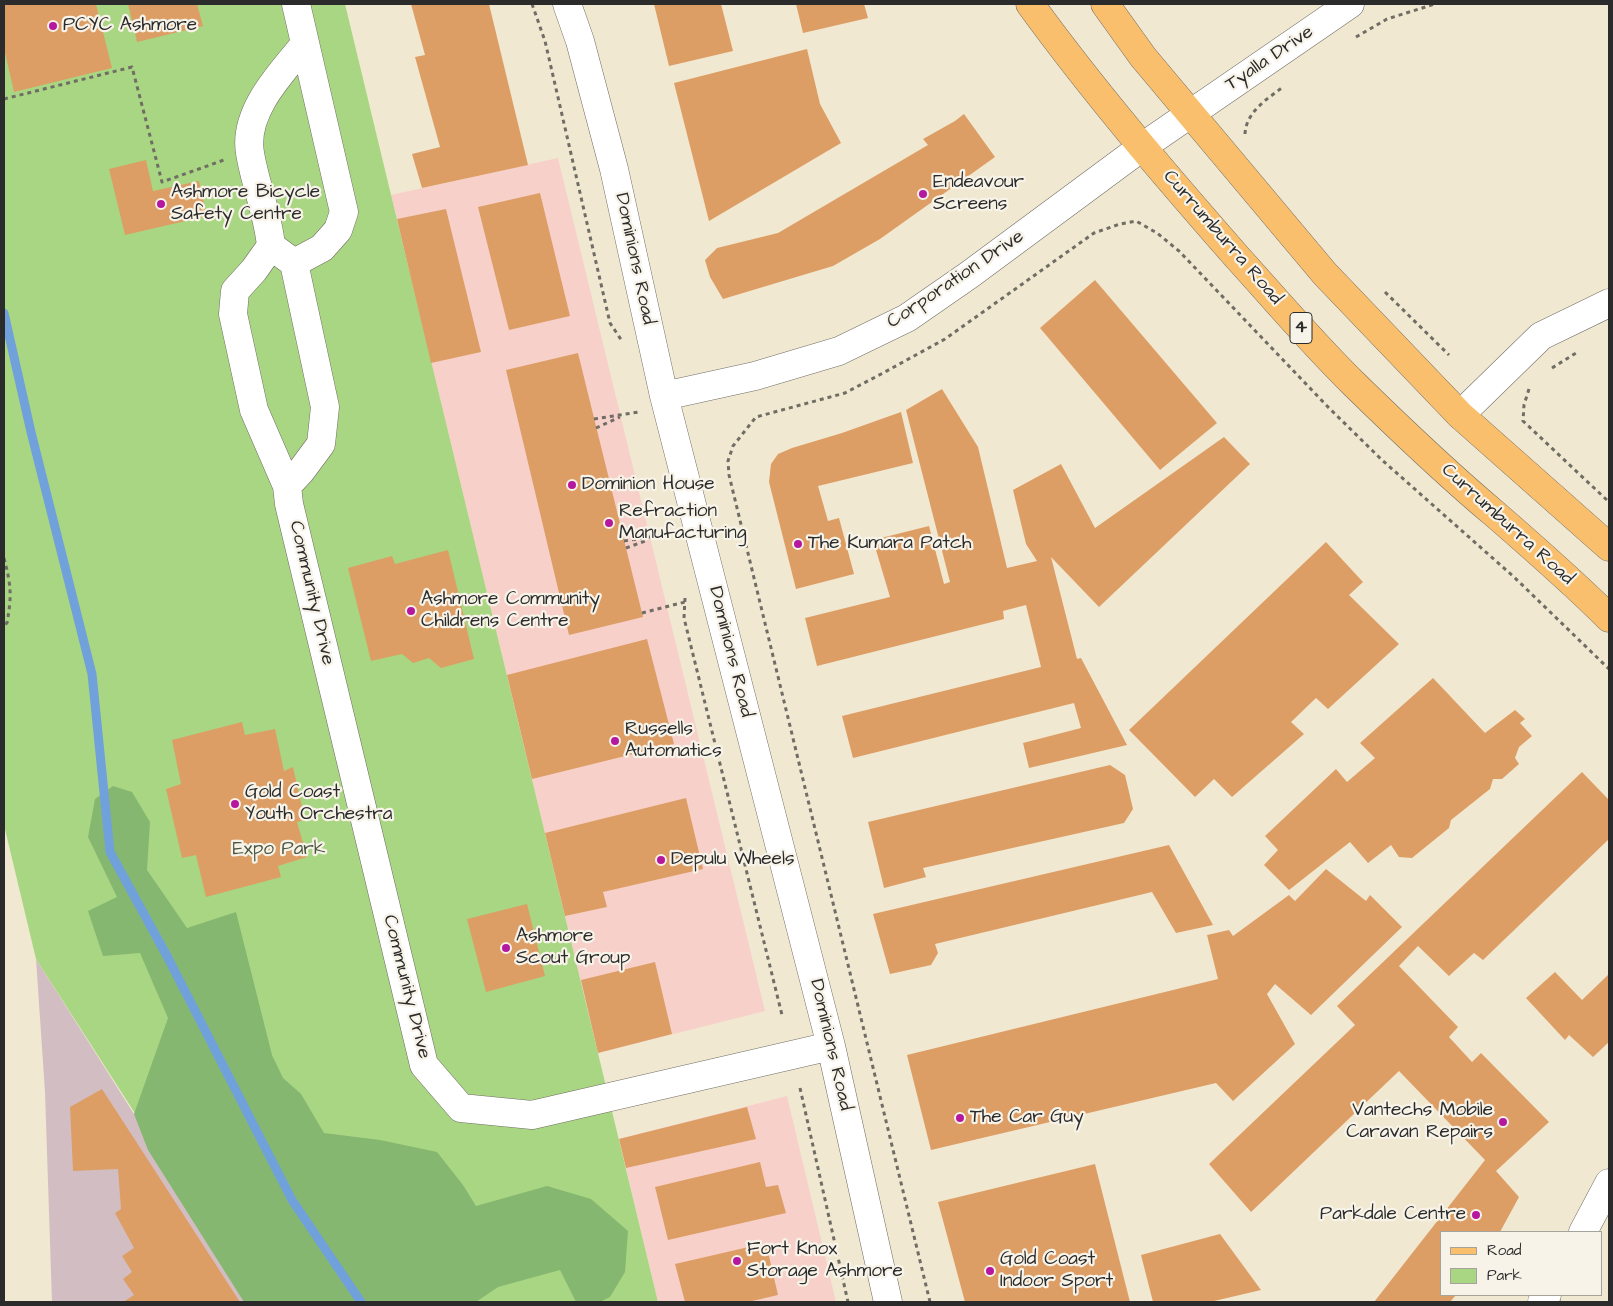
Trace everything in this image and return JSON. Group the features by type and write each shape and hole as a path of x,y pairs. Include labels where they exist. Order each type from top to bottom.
{"main road":[{"name":"Currumburra Road","path":"1030,4 1068,57 1142,147 1300,327 1354,384 1408,436 1537,550 1609,618"},
{"path":"1105,4 1143,58 1325,274 1460,415 1609,547"}],"street":[{"path":"294,262 322,248 338,230 344,212 296,4"},
{"name":"Dominions Road","path":"567,4 580,41 614,169 664,396 831,1046 888,1302"},
{"name":"Tyalla Drive","path":"1190,114 1350,4"},
{"path":"287,486 321,444 325,407 294,262 271,246 269,228 250,151 251,123 272,85 305,44"},
{"name":"Corporation Drive","path":"664,396 755,376 839,351 907,318 1190,114"},
{"name":"Community Drive","path":"271,246 236,291 233,314 254,410 287,486 292,514 424,1065 461,1108 532,1115 831,1046"},
{"path":"1460,415 1541,336 1609,304"},
{"path":"1585,1231 1609,1183"}],"path":[{"path":"532,4 545,41 610,323 623,343"},
{"path":"1355,37 1387,19 1435,4"},
{"path":"4,99 132,67 162,182 250,151"},
{"path":"1251,140 1245,133 1249,119 1262,102 1285,86"},
{"path":"930,1302 729,475 728,461 733,446 756,417 845,393 945,338 1094,233 1120,224 1136,221 1180,251 1329,408 1382,460 1514,577 1609,669"},
{"path":"1378,286 1449,355"},
{"path":"1551,368 1583,348"},
{"path":"1534,383 1529,389 1522,421 1609,502"},
{"path":"637,403 642,421"},
{"path":"594,419 639,412"},
{"path":"596,428 623,415"},
{"path":"626,548 669,534 667,525"},
{"path":"624,541 653,538"},
{"path":"4,558 10,581 11,600 7,623 4,625"},
{"path":"642,613 685,600 684,618 782,1015"},
{"path":"800,1088 848,1302"}],"shaded area":[{"path":"558,158 765,1011 598,1053 391,195"},
{"path":"36,959 256,1302 52,1302 45,1092"},
{"path":"787,1096 836,1302 658,1302 619,1139"}],"green space":[{"name":"Expo Park","path":"4,4 345,4 658,1302 256,1302 36,959 4,825"},
{"path":"113,786 132,792 150,822 147,870 187,928 236,912 272,1055 283,1078 301,1094 324,1133 380,1140 437,1152 463,1185 476,1206 547,1186 591,1199 628,1231 625,1272 610,1297 600,1302 576,1302 560,1270 498,1287 476,1302 244,1302 148,1150 134,1114 168,1018 140,953 103,956 88,911 117,897 88,837 95,799"}],"building":[{"name":"PCYC Ashmore","path":"4,4 96,4 112,68 14,92 4,48"},
{"name":"PCYC Ashmore","path":"128,4 197,4 203,26 137,42"},
{"path":"411,4 489,4 528,165 422,188 412,154 440,147 415,57 425,55"},
{"path":"654,4 721,4 733,51 669,66"},
{"path":"796,4 864,4 868,18 803,33"},
{"path":"807,49 820,104 841,143 709,221 674,83"},
{"path":"964,114 995,157 880,239 833,266 723,299 710,277 705,260 717,248 778,233 928,145 923,139"},
{"name":"Ashmore Bicycle Safety Centre","path":"146,160 153,191 199,181 207,216 125,235 109,169"},
{"path":"540,193 570,316 509,330 478,207"},
{"path":"446,209 481,352 431,363 397,219"},
{"path":"1095,280 1217,423 1160,470 1040,328"},
{"name":"Dominion House","path":"578,353 643,617 569,635 506,370"},
{"path":"942,389 978,447 1007,568 1037,561 1026,544 1013,490 1061,464 1095,528 1224,437 1250,464 1099,607 1051,557 1077,659 1081,658 1127,745 1029,768 1023,743 1081,728 1074,703 853,758 842,716 1041,667 1026,605 1003,611 1004,619 817,666 805,618 890,597 873,540 929,526 944,584 950,582 906,410"},
{"path":"901,412 913,463 818,486 828,521 839,518 854,574 796,589 769,482 771,464 778,454 792,448"},
{"path":"1326,542 1363,582 1349,595 1399,644 1328,709 1316,698 1291,722 1304,734 1232,797 1214,779 1195,797 1129,730"},
{"name":"Ashmore Community Childrens Centre","path":"448,550 474,659 441,668 429,658 413,663 402,654 371,661 348,568 392,556 395,564"},
{"path":"647,639 674,744 532,779 507,675"},
{"path":"1433,678 1485,733 1515,710 1525,719 1520,723 1532,736 1519,747 1515,758 1519,764 1502,779 1493,779 1490,789 1451,820 1449,828 1412,858 1399,857 1391,845 1368,863 1350,842 1289,890 1264,865 1278,850 1265,836 1336,769 1347,782 1375,758 1360,743"},
{"name":"Gold Coast Youth Orchestra","path":"242,722 245,735 275,729 284,771 293,767 305,820 297,822 307,857 278,866 281,877 206,897 196,855 182,858 166,789 181,784 172,740"},
{"path":"1110,765 1125,775 1133,809 1124,823 923,868 926,877 884,888 868,822"},
{"path":"1582,772 1609,800 1609,839 1483,960 1474,953 1449,976 1418,946 1399,966 1458,1027 1449,1037 1472,1062 1481,1053 1549,1122 1496,1171 1519,1197 1501,1231 1440,1231 1440,1296 1455,1296 1450,1302 1374,1302 1485,1160 1399,1071 1251,1212 1209,1164 1355,1025 1337,1006"},
{"path":"686,798 703,869 603,892 607,907 565,916 545,833"},
{"path":"1169,845 1213,925 1176,933 1152,892 935,944 938,953 931,965 890,974 873,914"},
{"path":"1326,869 1366,901 1370,895 1402,927 1311,1015 1275,984 1267,994 1295,1044 1233,1101 1216,1083 931,1150 907,1055 1218,979 1207,935 1229,930 1233,936 1289,895 1295,901"},
{"name":"Ashmore Scout Group","path":"527,904 545,976 486,992 467,919"},
{"path":"655,962 672,1034 598,1053 581,980"},
{"path":"1555,972 1582,1000 1609,974 1609,1042 1593,1057 1569,1035 1565,1040 1526,998"},
{"path":"102,1089 240,1302 123,1302 134,1295 123,1279 132,1272 122,1256 134,1248 115,1213 121,1209 118,1169 73,1171 70,1107"},
{"path":"747,1107 756,1139 626,1168 619,1139"},
{"path":"760,1162 766,1187 778,1185 786,1213 668,1240 655,1187"},
{"path":"1095,1164 1130,1302 965,1302 938,1202"},
{"path":"1220,1234 1261,1290 1210,1302 1153,1302 1141,1255"},
{"path":"766,1243 778,1295 748,1302 685,1302 675,1264"}],"waterway":[{"path":"4,313 31,432 92,674 110,852 168,958 292,1200 361,1302"}],"place":[{"name":"PCYC Ashmore","path":"53,26"},
{"name":"Endeavour Screens","path":"923,194"},
{"name":"Ashmore Bicycle Safety Centre","path":"161,204"},
{"name":"Dominion House","path":"572,485"},
{"name":"Refraction Manufacturing","path":"609,523"},
{"name":"The Kumara Patch","path":"798,544"},
{"name":"Ashmore Community Childrens Centre","path":"411,611"},
{"name":"Russells Automatics","path":"615,741"},
{"name":"Gold Coast Youth Orchestra","path":"235,804"},
{"name":"Depulu Wheels","path":"661,860"},
{"name":"Ashmore Scout Group","path":"506,948"},
{"name":"The Car Guy","path":"960,1118"},
{"name":"Vantechs Mobile Caravan Repairs","path":"1503,1122"},
{"name":"Parkdale Centre","path":"1476,1215"},
{"name":"Fort Knox Storage Ashmore","path":"737,1261"},
{"name":"Gold Coast Indoor Sport","path":"990,1271"}]}
